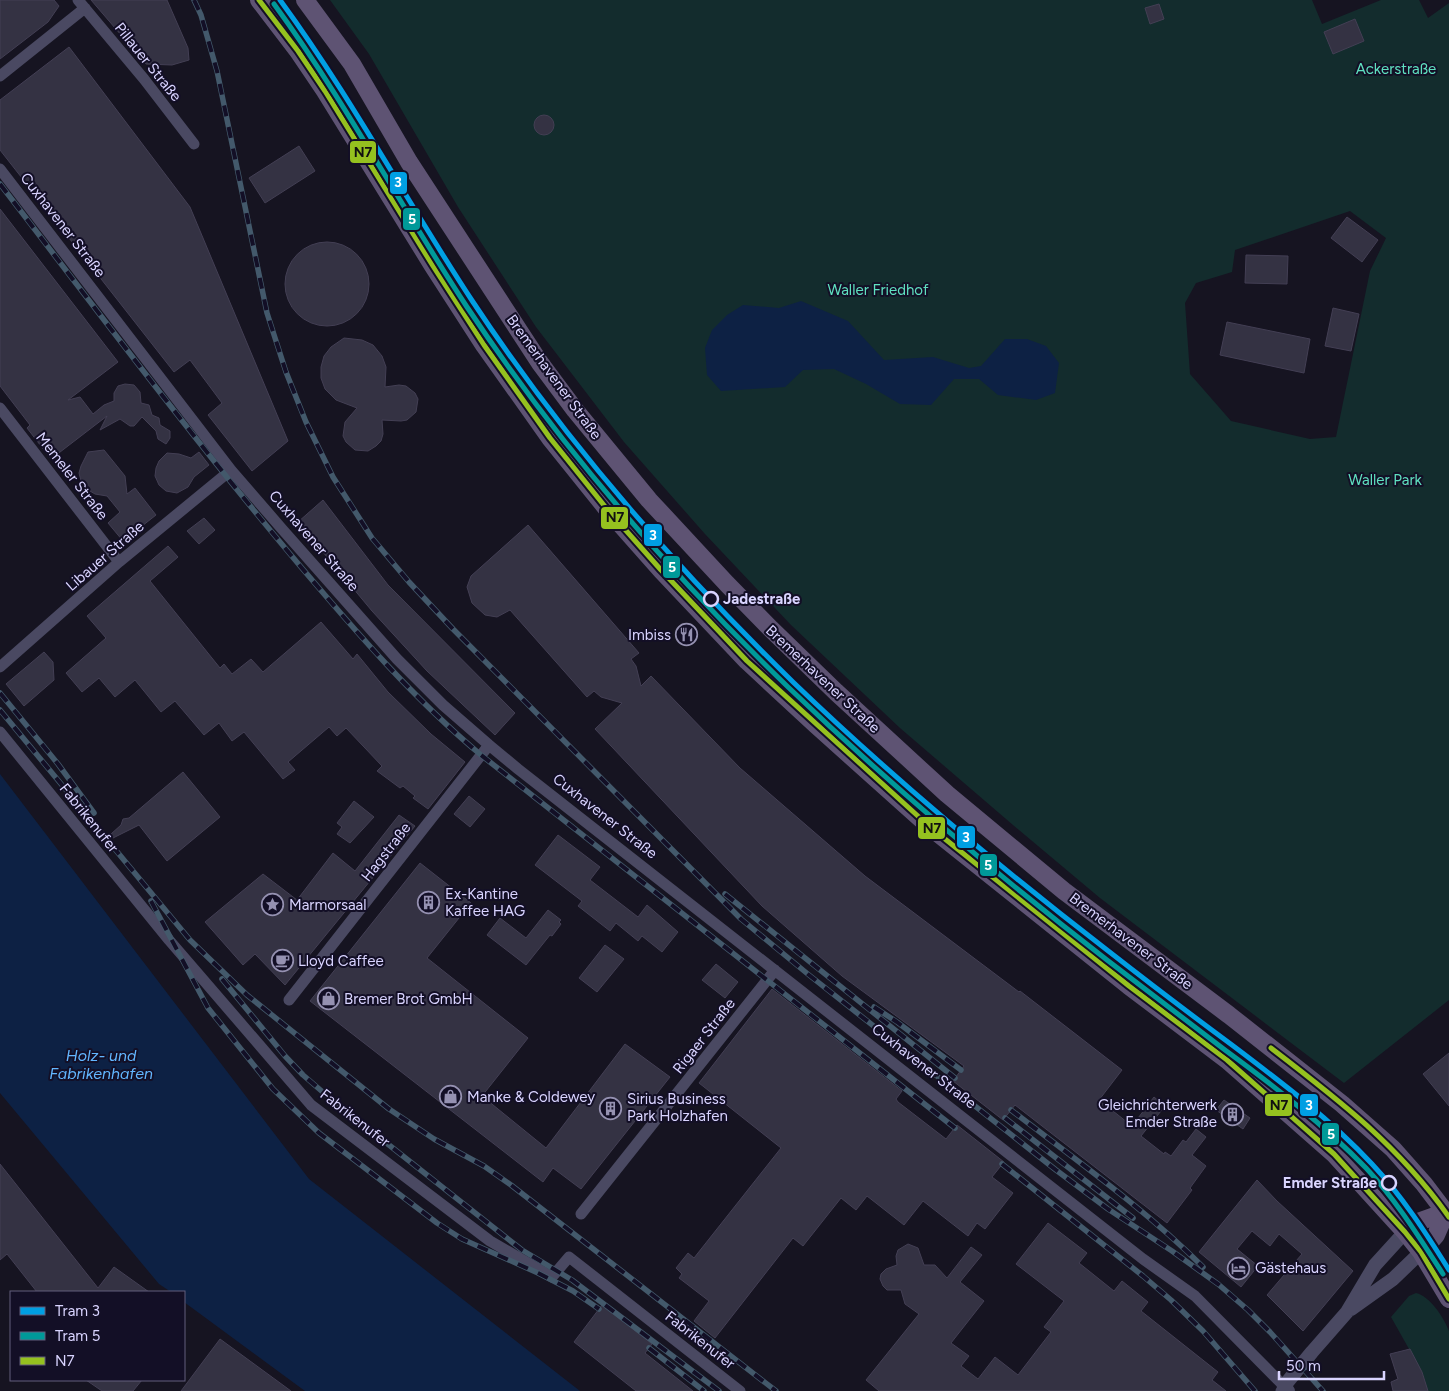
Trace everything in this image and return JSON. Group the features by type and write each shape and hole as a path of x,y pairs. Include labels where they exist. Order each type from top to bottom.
{"main road":[{"path":"259,0 298,51 325,91 484,345 550,438 607,508 662,570 748,661 930,827 1129,986 1208,1046 1281,1106 1334,1154 1421,1252 1449,1299"},
{"name":"Bremerhavener Straße","path":"305,0 352,64 420,178 540,363 575,410 650,500 770,630 947,794 1064,891 1342,1104 1393,1150 1448,1213"},
{"path":"1405,1232 1418,1222 1448,1213"},
{"path":"1421,1252 1436,1234 1448,1213"}],"street":[{"path":"0,76 82,4"},
{"name":"Pillauer Straße","path":"82,4 144,79 194,144"},
{"name":"Cuxhavener Straße","path":"0,169 231,470 397,659 443,705 488,745 1142,1259 1195,1296 1284,1389"},
{"name":"Memeler Straße","path":"0,408 120,562"},
{"name":"Libauer Straße","path":"0,668 120,562 231,470"},
{"name":"Fabrikenufer","path":"0,732 169,940 312,1104 490,1241 552,1276 569,1257 740,1391"},
{"name":"Hagstraße","path":"289,1000 488,745"},
{"name":"Rigaer Straße","path":"581,1214 775,970"},
{"path":"1284,1389 1312,1352 1347,1312 1375,1265 1405,1232"},
{"path":"1347,1312 1393,1279 1421,1252"}],"green space":[{"name":"Waller Friedhof","path":"330,0 1312,0 1322,24 1381,0 1419,0 1428,18 1449,3 1449,1000 1344,1083 1100,898 900,728 791,625 705,534 624,442 536,327 458,207 369,54","holes":["1350,211 1386,238 1370,271 1336,437 1310,439 1231,421 1190,374 1185,303 1196,283 1232,272 1235,250"]},
{"path":"1416,1293 1431,1303 1444,1320 1449,1331 1449,1391 1428,1391 1422,1372 1391,1317 1409,1296"}],"water":[{"path":"801,301 848,321 884,360 933,357 969,368 981,366 1005,339 1027,339 1046,346 1059,363 1055,393 1036,400 998,395 979,379 954,379 931,405 900,404 866,384 834,369 803,370 785,387 721,391 707,375 705,348 712,330 727,315 743,305 779,308"},
{"name":"Holz- und Fabrikenhafen","path":"0,774 309,1179 580,1391 305,1391 185,1303 185,1291 170,1291 159,1284 0,1093"}],"building":[{"path":"0,0 54,0 59,6 48,22 0,59"},
{"path":"91,0 167,0 188,48 189,60 172,65 146,64"},
{"path":"1159,4 1164,19 1150,24 1145,8"},
{"path":"1355,19 1364,41 1333,54 1324,32"},
{"path":"69,47 190,207 288,441 252,471 208,415 222,403 190,360 174,372 0,150 0,100"},
{"path":"544,115 551,118 554,125 551,132 544,135 537,132 534,125 537,118"},
{"path":"299,146 315,171 265,203 249,178"},
{"path":"0,209 118,362 68,400 80,397 93,414 104,405 114,401 114,393 118,386 125,384 134,385 140,392 141,403 149,405 152,415 159,418 160,425 170,431 170,438 166,444 158,439 156,431 142,417 134,426 130,426 120,419 100,430 107,416 51,459 27,428 30,425 0,386"},
{"path":"1347,217 1378,240 1362,262 1331,238"},
{"path":"327,242 343,245 357,254 366,268 369,284 366,300 357,314 343,323 327,326 311,323 297,314 288,300 285,284 288,268 297,254 311,245"},
{"path":"1246,255 1288,256 1287,284 1245,283"},
{"path":"1333,308 1359,314 1351,351 1325,346"},
{"path":"1227,322 1310,339 1304,373 1220,355"},
{"path":"344,338 362,340 373,345 382,356 386,367 385,387 406,386 415,393 418,399 416,412 407,420 382,420 383,434 381,441 368,451 355,450 346,442 343,436 345,422 357,408 336,400 325,389 321,378 324,356 331,347"},
{"path":"104,450 125,476 127,494 135,488 156,515 123,541 108,523 120,512 107,496 95,494 85,488 79,473 88,452"},
{"path":"199,452 209,465 194,477 188,487 177,493 166,491 159,485 155,476 156,468 159,461 167,453 191,458"},
{"path":"323,500 388,585 515,713 495,735 427,671 372,611 298,522"},
{"path":"204,518 215,530 199,544 187,531"},
{"path":"528,525 639,653 631,659 636,666 641,686 651,676 740,768 865,876 1020,991 1122,1070 1099,1100 1132,1126 1154,1097 1165,1106 1141,1136 1164,1154 1165,1152 1171,1156 1183,1140 1186,1142 1196,1129 1206,1137 1192,1155 1206,1166 1190,1188 1192,1190 1167,1223 1015,1105 1003,1120 953,1081 964,1066 842,976 762,906 595,729 622,703 601,697 594,691 587,697 510,610 497,617 485,615 472,603 467,587 471,576"},
{"path":"168,546 178,557 150,581 220,668 224,664 232,674 251,659 263,672 321,622 353,659 357,654 388,692 431,734 465,762 428,809 413,798 415,796 403,786 400,788 377,771 382,766 346,728 337,736 329,727 288,762 295,770 283,779 244,732 232,741 219,723 204,735 175,701 161,712 135,680 115,697 99,678 82,692 66,673 106,638 87,616"},
{"path":"44,652 53,662 54,680 24,706 6,684"},
{"path":"183,772 220,817 167,861 139,825 113,838 111,834 121,825 123,819 129,818"},
{"path":"469,796 485,809 470,827 454,814"},
{"path":"354,801 374,817 350,843 337,834 342,827 337,823"},
{"path":"399,815 415,826 285,985 255,954 243,965 205,922 263,874 297,900 333,853 355,871"},
{"path":"558,835 600,867 590,880 638,917 647,905 678,932 662,952 642,936 638,941 616,923 610,931 578,906 582,901 535,865"},
{"path":"420,863 471,903 427,958 528,1038 482,1096 546,1148 625,1044 670,1077 581,1189 553,1168 543,1182 310,1001"},
{"path":"548,910 561,920 559,922 561,924 526,965 487,935 500,918 526,938"},
{"path":"605,945 624,959 597,992 579,978"},
{"path":"716,964 738,982 725,998 702,980"},
{"path":"772,989 902,1091 896,1099 898,1102 946,1139 957,1125 1004,1162 992,1177 1013,1193 985,1229 977,1223 968,1236 923,1201 904,1225 867,1196 856,1210 841,1198 803,1246 793,1238 715,1338 694,1321 709,1301 679,1278 682,1274 676,1268 688,1253 694,1258 781,1148 699,1083"},
{"path":"1449,1053 1449,1106 1423,1074"},
{"name":"Gleichrichterwerk Emder Straße","path":"1224,1100 1250,1118 1243,1129 1216,1110"},
{"path":"0,1164 98,1288 114,1267 148,1291 36,1291 7,1254 0,1260"},
{"path":"1257,1180 1353,1271 1303,1331 1267,1295 1302,1254 1279,1234 1270,1246 1252,1231 1237,1249 1258,1266 1241,1287 1199,1252"},
{"path":"1048,1223 1087,1253 1079,1263 1114,1291 1122,1281 1148,1302 1141,1311 1218,1372 1212,1380 1226,1391 879,1391 866,1380 919,1314 905,1304 901,1290 887,1290 880,1279 881,1274 886,1269 897,1265 896,1256 898,1250 908,1244 918,1248 924,1265 935,1265 947,1278 971,1247 982,1255 960,1282 984,1301 951,1343 969,1356 961,1366 978,1379 995,1357 1018,1375 1051,1332 1044,1327 1064,1301 1016,1264"},
{"path":"602,1305 652,1344 645,1353 693,1391 636,1391 574,1342"},
{"path":"220,1339 291,1391 181,1391"},
{"path":"1410,1349 1422,1372 1428,1391 1393,1391 1391,1382 1398,1379 1390,1354"},
{"path":"87,1381 141,1381 133,1391 102,1391"}],"railway":[{"path":"194,0 201,15 217,71 267,313 286,372 306,422 333,477 372,538 409,582 453,629 741,919 1056,1170 1108,1209 1218,1284 1270,1332 1323,1391"},
{"path":"0,184 148,377 262,520 365,641 432,711 481,755 955,1128"},
{"path":"0,693 58,764 94,813"},
{"path":"0,710 190,940 247,995 389,1109 434,1139 484,1166 511,1185 776,1391"},
{"path":"725,894 955,1078"},
{"path":"151,901 208,1008 273,1089 319,1133 437,1223 462,1239 538,1273 573,1291 599,1309"},
{"path":"222,979 285,1056 303,1075 332,1100 522,1250 572,1280 719,1391"},
{"path":"874,1007 961,1070"},
{"path":"1011,1110 1134,1205 1203,1267"},
{"path":"1005,1118 1133,1218"},
{"path":"1002,1164 1171,1300 1203,1331 1255,1391"},
{"path":"649,1348 704,1391"}],"tram line":[{"name":"3","path":"280,0 331,74 473,302 508,354 584,453 664,548 794,683 869,753 947,821 1066,918 1269,1073 1356,1147 1403,1202 1449,1270"},
{"name":"5","path":"274,4 325,78 467,307 502,358 577,457 700,598 826,723 944,828 1066,928 1280,1092 1333,1136 1366,1168 1387,1193 1407,1219 1443,1274"}],"transit line":[{"name":"N7","path":"259,0 298,51 325,91 484,345 550,438 607,509 661,570 747,661 930,827 1129,986 1227,1060 1334,1154 1421,1252 1449,1299"},
{"name":"N7","path":"1271,1048 1367,1125 1410,1168 1449,1217"}],"place":[{"name":"Jadestraße","path":"711,599"},
{"name":"Imbiss","path":"687,635"},
{"name":"Ex-Kantine Kaffee HAG","path":"429,903"},
{"name":"Marmorsaal","path":"273,905"},
{"name":"Lloyd Caffee","path":"282,961"},
{"name":"Bremer Brot GmbH","path":"328,999"},
{"name":"Manke & Coldewey","path":"451,1097"},
{"name":"Sirius Business Park Holzhafen","path":"611,1108"},
{"name":"Gleichrichterwerk Emder Straße","path":"1233,1114"},
{"name":"Emder Straße","path":"1389,1183"},
{"name":"Gästehaus","path":"1239,1268"}],"park label":[{"name":"Ackerstraße","path":"1396,69"},
{"name":"Waller Park","path":"1385,480"}]}
